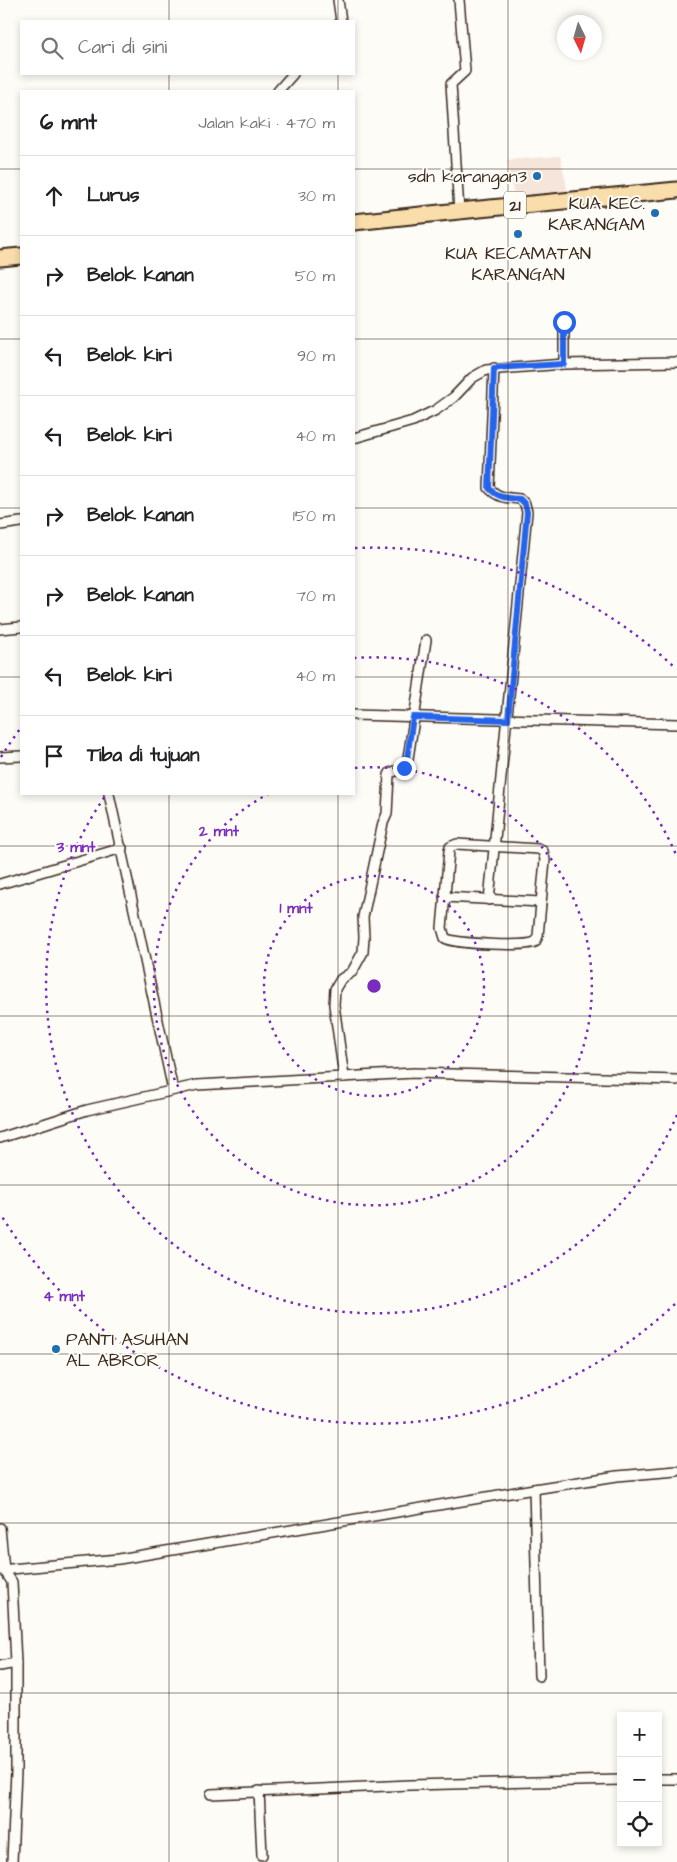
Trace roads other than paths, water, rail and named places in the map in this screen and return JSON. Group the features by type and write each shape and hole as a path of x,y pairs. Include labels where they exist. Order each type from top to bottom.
{"highway":[{"name":"21","path":"355,222 677,190"},
{"path":"0,258 20,256"}],"street":[{"path":"338,0 341,20"},
{"path":"459,0 465,71 451,84 459,211"},
{"path":"279,90 291,75"},
{"path":"564,322 564,364"},
{"path":"355,438 413,421 436,410 454,397 472,378 494,368 564,364 677,362"},
{"path":"489,900 527,512 525,504 520,499 504,498 495,495 489,488 494,368"},
{"path":"0,526 20,522"},
{"path":"0,629 20,627"},
{"path":"344,1077 334,1005 336,989 341,978 352,972 363,952 363,918 386,814 389,775 390,772 404,768 406,765 426,640"},
{"path":"355,715 677,724"},
{"path":"0,757 20,756"},
{"path":"109,795 173,1090"},
{"path":"457,844 494,845 542,851 545,860 538,936 535,942 517,944 455,942 445,938 443,934 444,897 450,847 457,844"},
{"path":"0,884 122,848"},
{"path":"444,897 541,902"},
{"path":"0,1138 87,1110 197,1085 414,1073 677,1080"},
{"path":"2,1570 119,1560 534,1489 618,1476 677,1471"},
{"path":"534,1489 540,1676"},
{"path":"0,1528 2,1570 12,1582 16,1663 16,1780 12,1862"},
{"path":"0,1666 16,1663"},
{"path":"662,1779 677,1779"},
{"path":"211,1794 410,1785 617,1780"},
{"path":"259,1791 262,1855"}],"place":[{"name":"sdn karangan3","path":"537,176"},
{"name":"KUA KEC. KARANGAM","path":"655,213"},
{"name":"KUA KECAMATAN KARANGAN","path":"518,234"},
{"name":"PANTI ASUHAN AL ABROR","path":"56,1349"}]}
